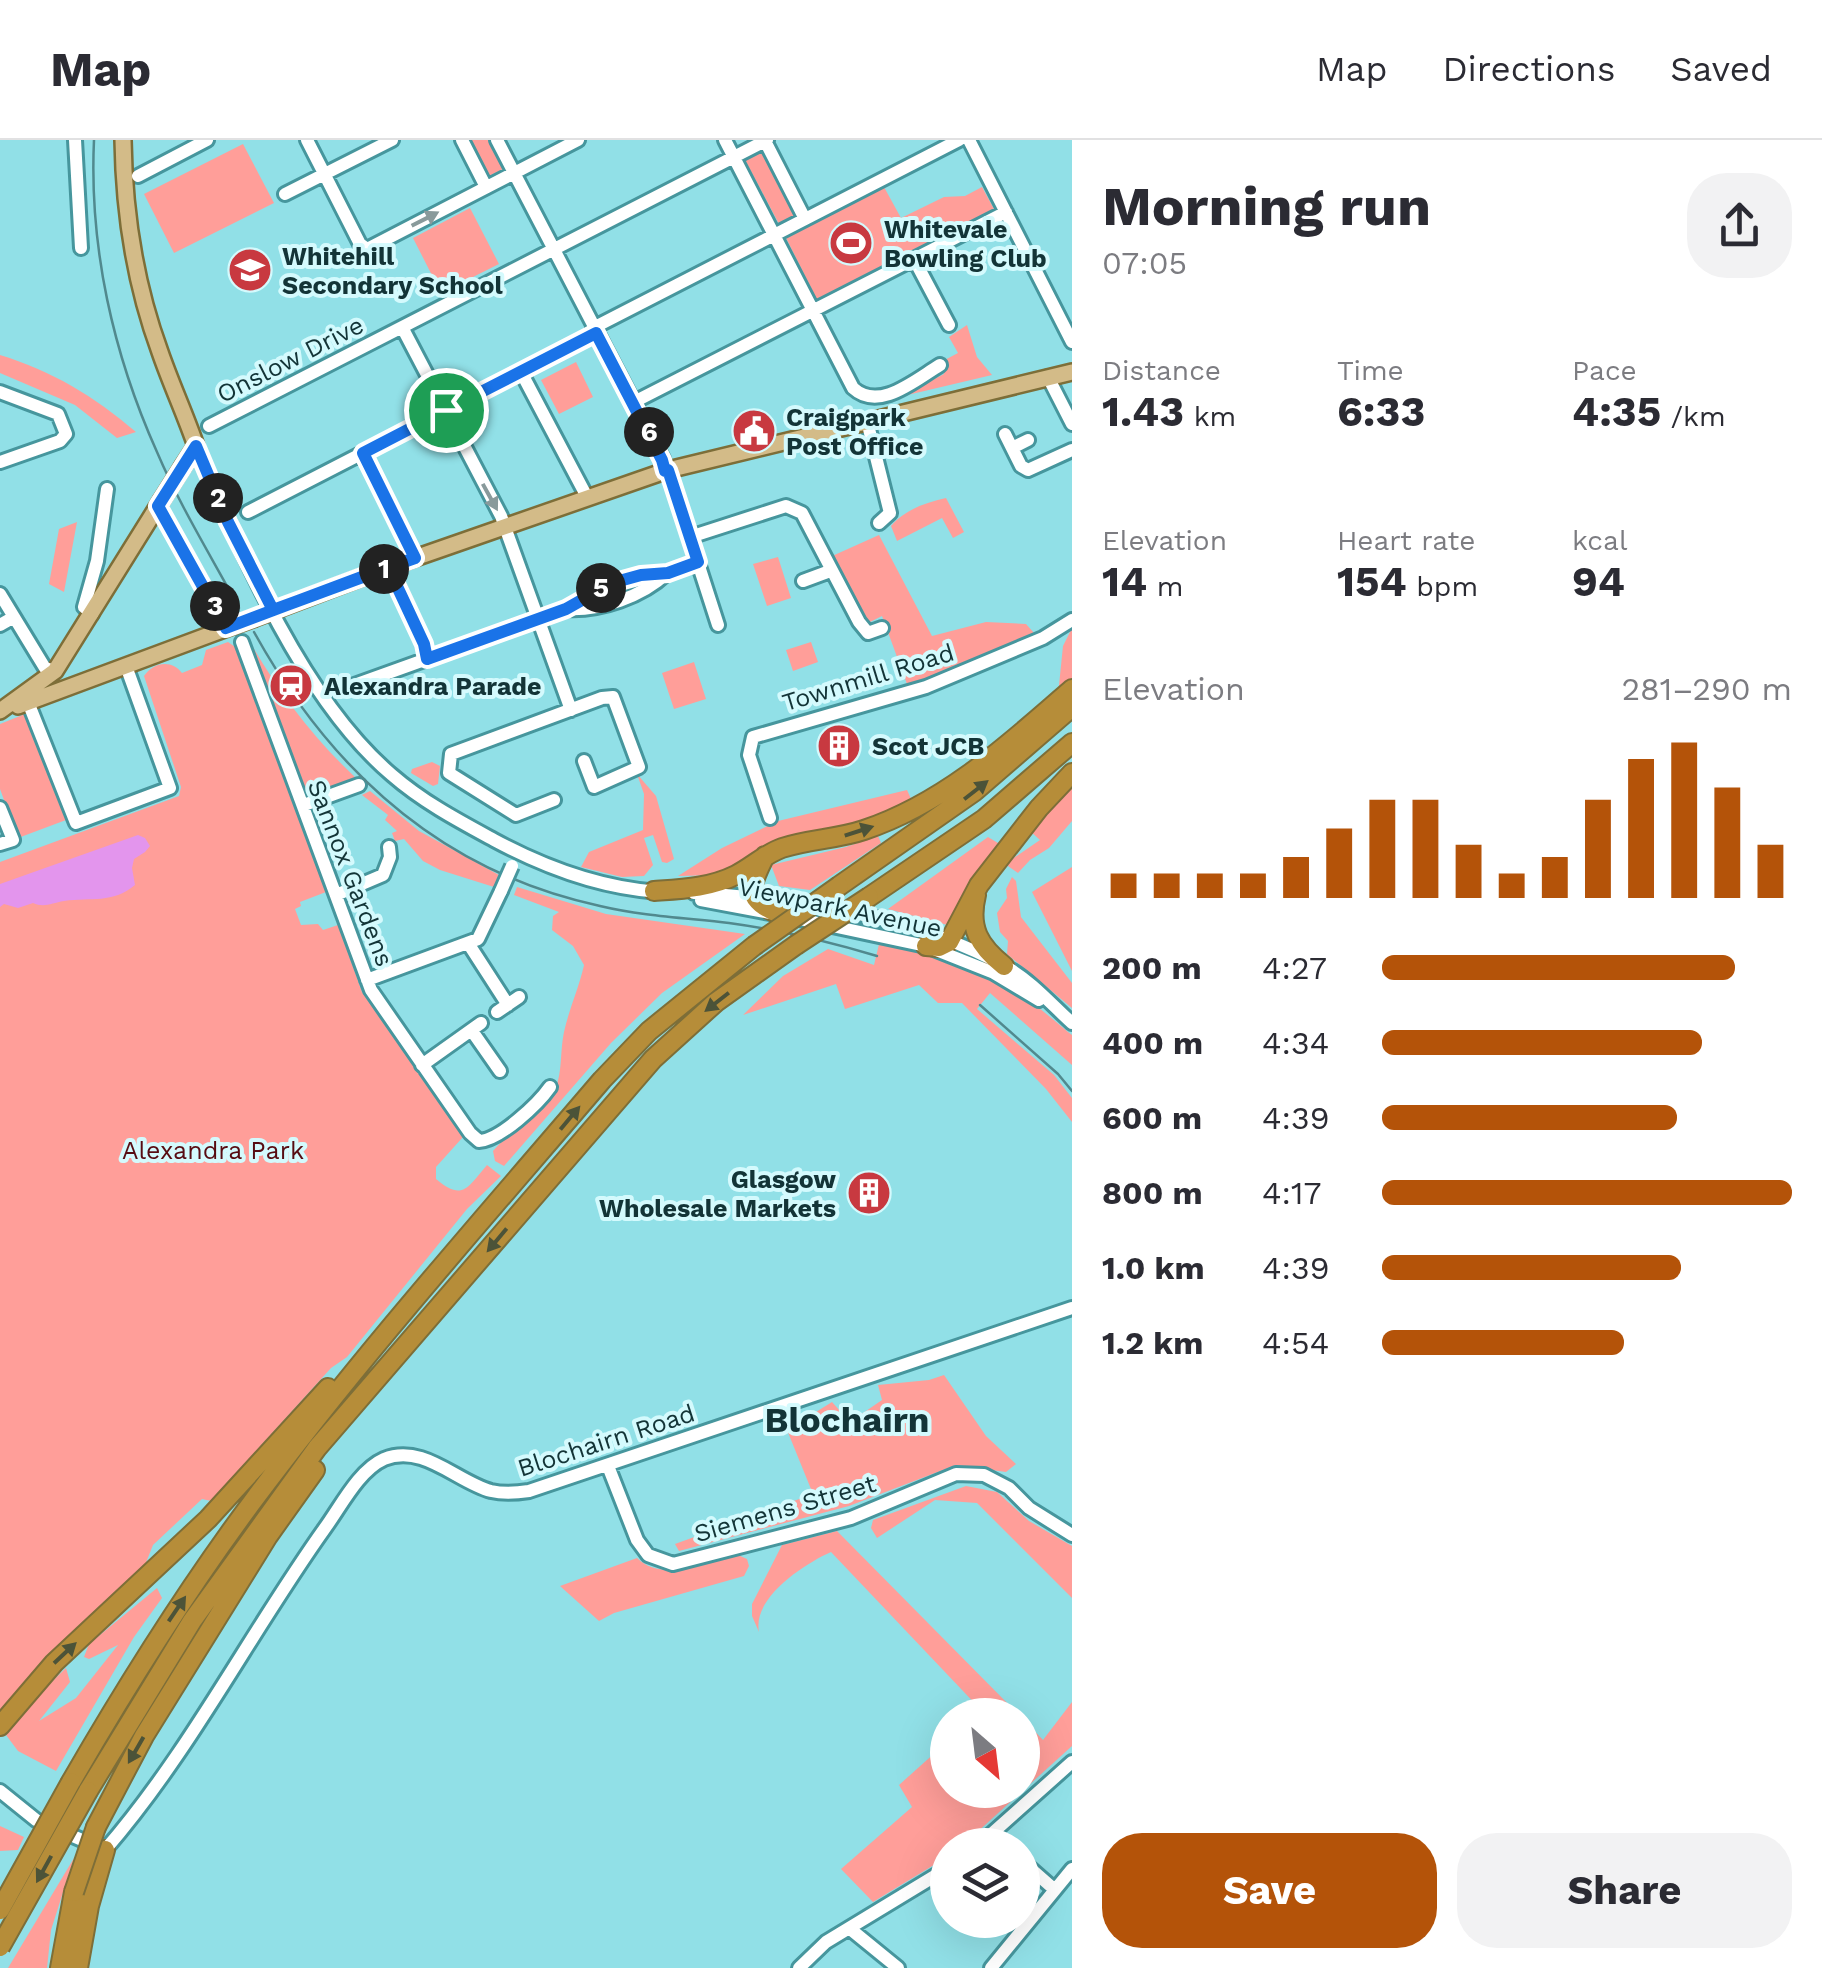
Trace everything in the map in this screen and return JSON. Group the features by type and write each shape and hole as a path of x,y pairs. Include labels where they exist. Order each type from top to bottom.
{"highway":[{"path":"654,891 703,887 736,875 785,847 864,830 934,797 1011,742 1072,689"},
{"path":"0,1947 145,1659 244,1513 300,1440 602,1080 649,1032 754,946 976,791 1072,706"},
{"path":"0,1910 79,1786 262,1520 317,1448 653,1059 716,1002 984,819 1072,743"},
{"path":"926,946 939,947 948,942 979,885 1012,840 1072,773"},
{"path":"765,856 754,876 754,896 758,905 781,915"},
{"path":"979,885 973,918 976,935 984,950 1004,966"},
{"path":"0,1726 54,1663 208,1519 462,1245"},
{"path":"60,1968 74,1892 96,1827 144,1736 268,1536 427,1322"},
{"path":"78,1968 89,1906 105,1850"}],"main road":[{"path":"0,711 50,670 80,634 196,446 160,352 136,270 122,140"},
{"path":"0,711 388,567 667,471 1072,372"},
{"path":"64,689 80,634"}],"street":[{"path":"76,140 81,248"},
{"path":"138,176 207,140"},
{"path":"307,140 363,248 367,249 578,140"},
{"path":"285,194 392,140"},
{"path":"462,140 486,187"},
{"path":"497,140 662,460 718,626"},
{"path":"725,140 849,382 865,396 884,397 940,366"},
{"path":"766,140 805,219"},
{"name":"Onslow Drive","path":"209,426 766,140"},
{"path":"248,512 959,140"},
{"path":"969,140 1072,342"},
{"path":"632,403 1006,212"},
{"path":"914,259 949,325"},
{"path":"402,326 504,526 571,710"},
{"path":"521,372 587,497"},
{"path":"1048,377 1072,424"},
{"path":"0,392 58,414 66,434 60,441 0,462"},
{"path":"868,420 890,514 879,523"},
{"path":"1005,434 1022,466 1032,470 1072,450"},
{"path":"1012,448 1028,440"},
{"name":"Viewpark Avenue","path":"196,446 228,522 273,610 334,710 390,774 442,812 515,859 617,887 754,896 906,925 1004,966 1067,1019"},
{"path":"363,453 415,558"},
{"path":"92,614 84,607 85,598 96,561 107,488"},
{"path":"159,503 241,623"},
{"path":"690,536 790,506 802,513 830,572 868,633 882,628"},
{"path":"349,687 566,609 598,606 629,597 668,573 698,562"},
{"path":"388,567 424,644 427,659"},
{"path":"803,581 830,572"},
{"path":"0,594 50,670"},
{"path":"0,625 14,617"},
{"name":"Townmill Road","path":"770,818 749,756 752,737 926,687 1014,650 1072,620"},
{"name":"Sannox Gardens","path":"242,642 367,980 422,1065 474,1138 485,1141 539,1103 550,1086"},
{"path":"28,702 76,824 170,788 126,666"},
{"path":"554,800 516,815 449,773 450,754 613,698 639,767 594,787 584,761"},
{"path":"304,805 359,786"},
{"path":"0,808 13,840 0,844"},
{"path":"336,894 384,874 389,847"},
{"path":"367,980 482,935 515,859"},
{"name":"Viewpark Avenue","path":"654,891 926,946 994,973 1067,1019"},
{"path":"468,943 508,1005"},
{"path":"422,1065 476,1027 499,1062"},
{"name":"Blochairn Road","path":"105,1850 141,1809 296,1568 364,1474 384,1458 406,1456 431,1461 478,1486 512,1494 529,1491 1072,1308"},
{"name":"Siemens Street","path":"608,1466 637,1540 648,1556 672,1564 851,1518 956,1474 984,1475 1009,1488 1029,1508 1072,1535"},
{"path":"999,1828 1072,1762"},
{"path":"0,1791 22,1810 60,1832 105,1850"},
{"path":"991,1968 1072,1869"},
{"path":"1040,1877 1055,1890"},
{"path":"798,1968 826,1942 930,1879"},
{"path":"849,1928 898,1968"}],"green space":[{"path":"467,140 488,140 503,169 487,177"},
{"path":"243,144 274,203 174,253 144,194"},
{"path":"764,151 798,215 779,224 745,160"},
{"name":"Whitevale Bowling Club","path":"884,187 901,218 944,197 965,196 982,187 994,209 817,300 786,238"},
{"path":"470,208 499,264 441,293 413,238"},
{"path":"967,325 977,357 992,375 899,397 944,374 939,363 958,353 949,337"},
{"path":"0,355 72,386 136,432 117,438 75,405 0,373"},
{"path":"576,362 593,397 559,414 541,380"},
{"path":"946,498 964,532 953,538 942,518 897,541 891,526 897,520 916,508"},
{"path":"77,522 64,592 49,584 59,529"},
{"path":"879,535 932,636 986,622 1026,624 1034,633 952,670 907,684 882,616 866,624 830,557"},
{"path":"778,557 791,598 767,606 753,564"},
{"path":"1072,628 1072,678 1058,695 1063,646"},
{"path":"246,635 295,710 357,779 307,796 302,794 242,636"},
{"name":"Alexandra Park","path":"228,642 238,649 326,892 300,902 301,906 295,909 301,925 318,924 323,930 338,925 362,992 463,1137 436,1167 436,1179 459,1190 470,1185 487,1165 501,1176 467,1209 347,1357 331,1368 211,1501 202,1499 153,1545 143,1570 0,1718 0,862 179,796 181,787 144,676 163,664 182,673 202,665 206,650"},
{"path":"811,642 818,662 793,671 786,650"},
{"path":"694,662 706,699 674,709 662,673"},
{"path":"25,714 66,820 18,838 0,789 0,724"},
{"path":"432,762 440,766 438,784 433,786 411,773 412,769"},
{"path":"637,774 656,796 674,859 662,862 653,835 644,838 653,865 644,876 622,877 581,867 589,852 643,830 644,794"},
{"path":"1072,781 1072,821 1049,848 1018,873 1005,864 1040,840 1030,831"},
{"path":"907,790 913,803 719,875 678,876 722,848 778,821"},
{"path":"370,791 419,831 499,875 494,887 440,870 423,861 404,839 395,841 392,833 397,831 385,820 388,815 362,795"},
{"path":"878,836 881,843 810,890 779,886 771,865"},
{"path":"988,837 1003,846 951,926 888,909"},
{"path":"1072,867 1072,971 1032,892"},
{"path":"1012,877 1016,881 1021,917 1072,983 1072,1008 1007,954 1008,941 1000,932 997,913 1007,898 1006,889"},
{"path":"517,887 606,914 745,934 662,993 611,1043 504,1166 495,1161 493,1151 537,1114 554,1091 564,1032 584,965 573,946 552,930 553,916 559,912 514,895"},
{"path":"880,940 981,972 1023,996 1072,1035 1072,1065 990,993 977,1009 1054,1075 1072,1098 1072,1122 1046,1089 962,1003 938,1003 919,985 845,1009 836,984 743,1015 783,976 828,949 874,965"},
{"path":"944,1375 986,1436 1016,1464 1006,1472 956,1465 849,1506 679,1551 675,1544 813,1494 787,1430 832,1402 850,1422 882,1400 878,1385"},
{"path":"966,1486 997,1492 1029,1521 1072,1546 1072,1598 977,1503 935,1500 877,1538 871,1528 873,1520"},
{"path":"837,1531 1002,1698 970,1698 831,1552 807,1565 772,1595 759,1619 759,1632 752,1604 782,1545"},
{"path":"738,1555 747,1559 749,1566 744,1576 614,1613 599,1621 560,1586 637,1558 647,1565 672,1570"},
{"path":"157,1588 162,1598 134,1637 56,1771 18,1751 6,1735 35,1698 66,1668 70,1682 39,1721 76,1698 118,1645 89,1659 84,1657 89,1644"},
{"path":"1072,1702 1072,1746 1040,1775 1040,1737 1043,1740"},
{"path":"930,1757 930,1808 1004,1808 982,1828 930,1828 930,1867 873,1902 841,1869 912,1807 899,1785"},
{"path":"0,1826 24,1837 18,1850 0,1851"},
{"path":"74,1858 51,1930 47,1968 8,1968"}],"shaded area":[{"path":"138,835 150,846 134,859 135,885 126,891 101,899 0,907 0,884"}],"railway":[{"path":"94,140 100,260 128,377 166,472 239,608"},
{"path":"254,632 318,729 355,771 441,841 490,868 543,890 600,906 767,929 877,956"},
{"path":"980,1005 1072,1091"}],"place":[{"name":"Whitevale Bowling Club","path":"851,243"},
{"name":"Whitehill Secondary School","path":"250,270"},
{"name":"Craigpark Post Office","path":"754,431"},
{"name":"Alexandra Parade","path":"291,686"},
{"name":"Scot JCB","path":"839,746"},
{"name":"Glasgow Wholesale Markets","path":"869,1193"}],"district":[{"name":"Blochairn","path":"847,1420"}],"route":[{"path":"446,410 363,453 415,558 388,567 273,610 228,522 196,446 158,506 226,628 388,567 424,644 427,659 566,609 612,583 656,572 668,573 698,562 668,470 665,471 596,333 446,410"}]}
